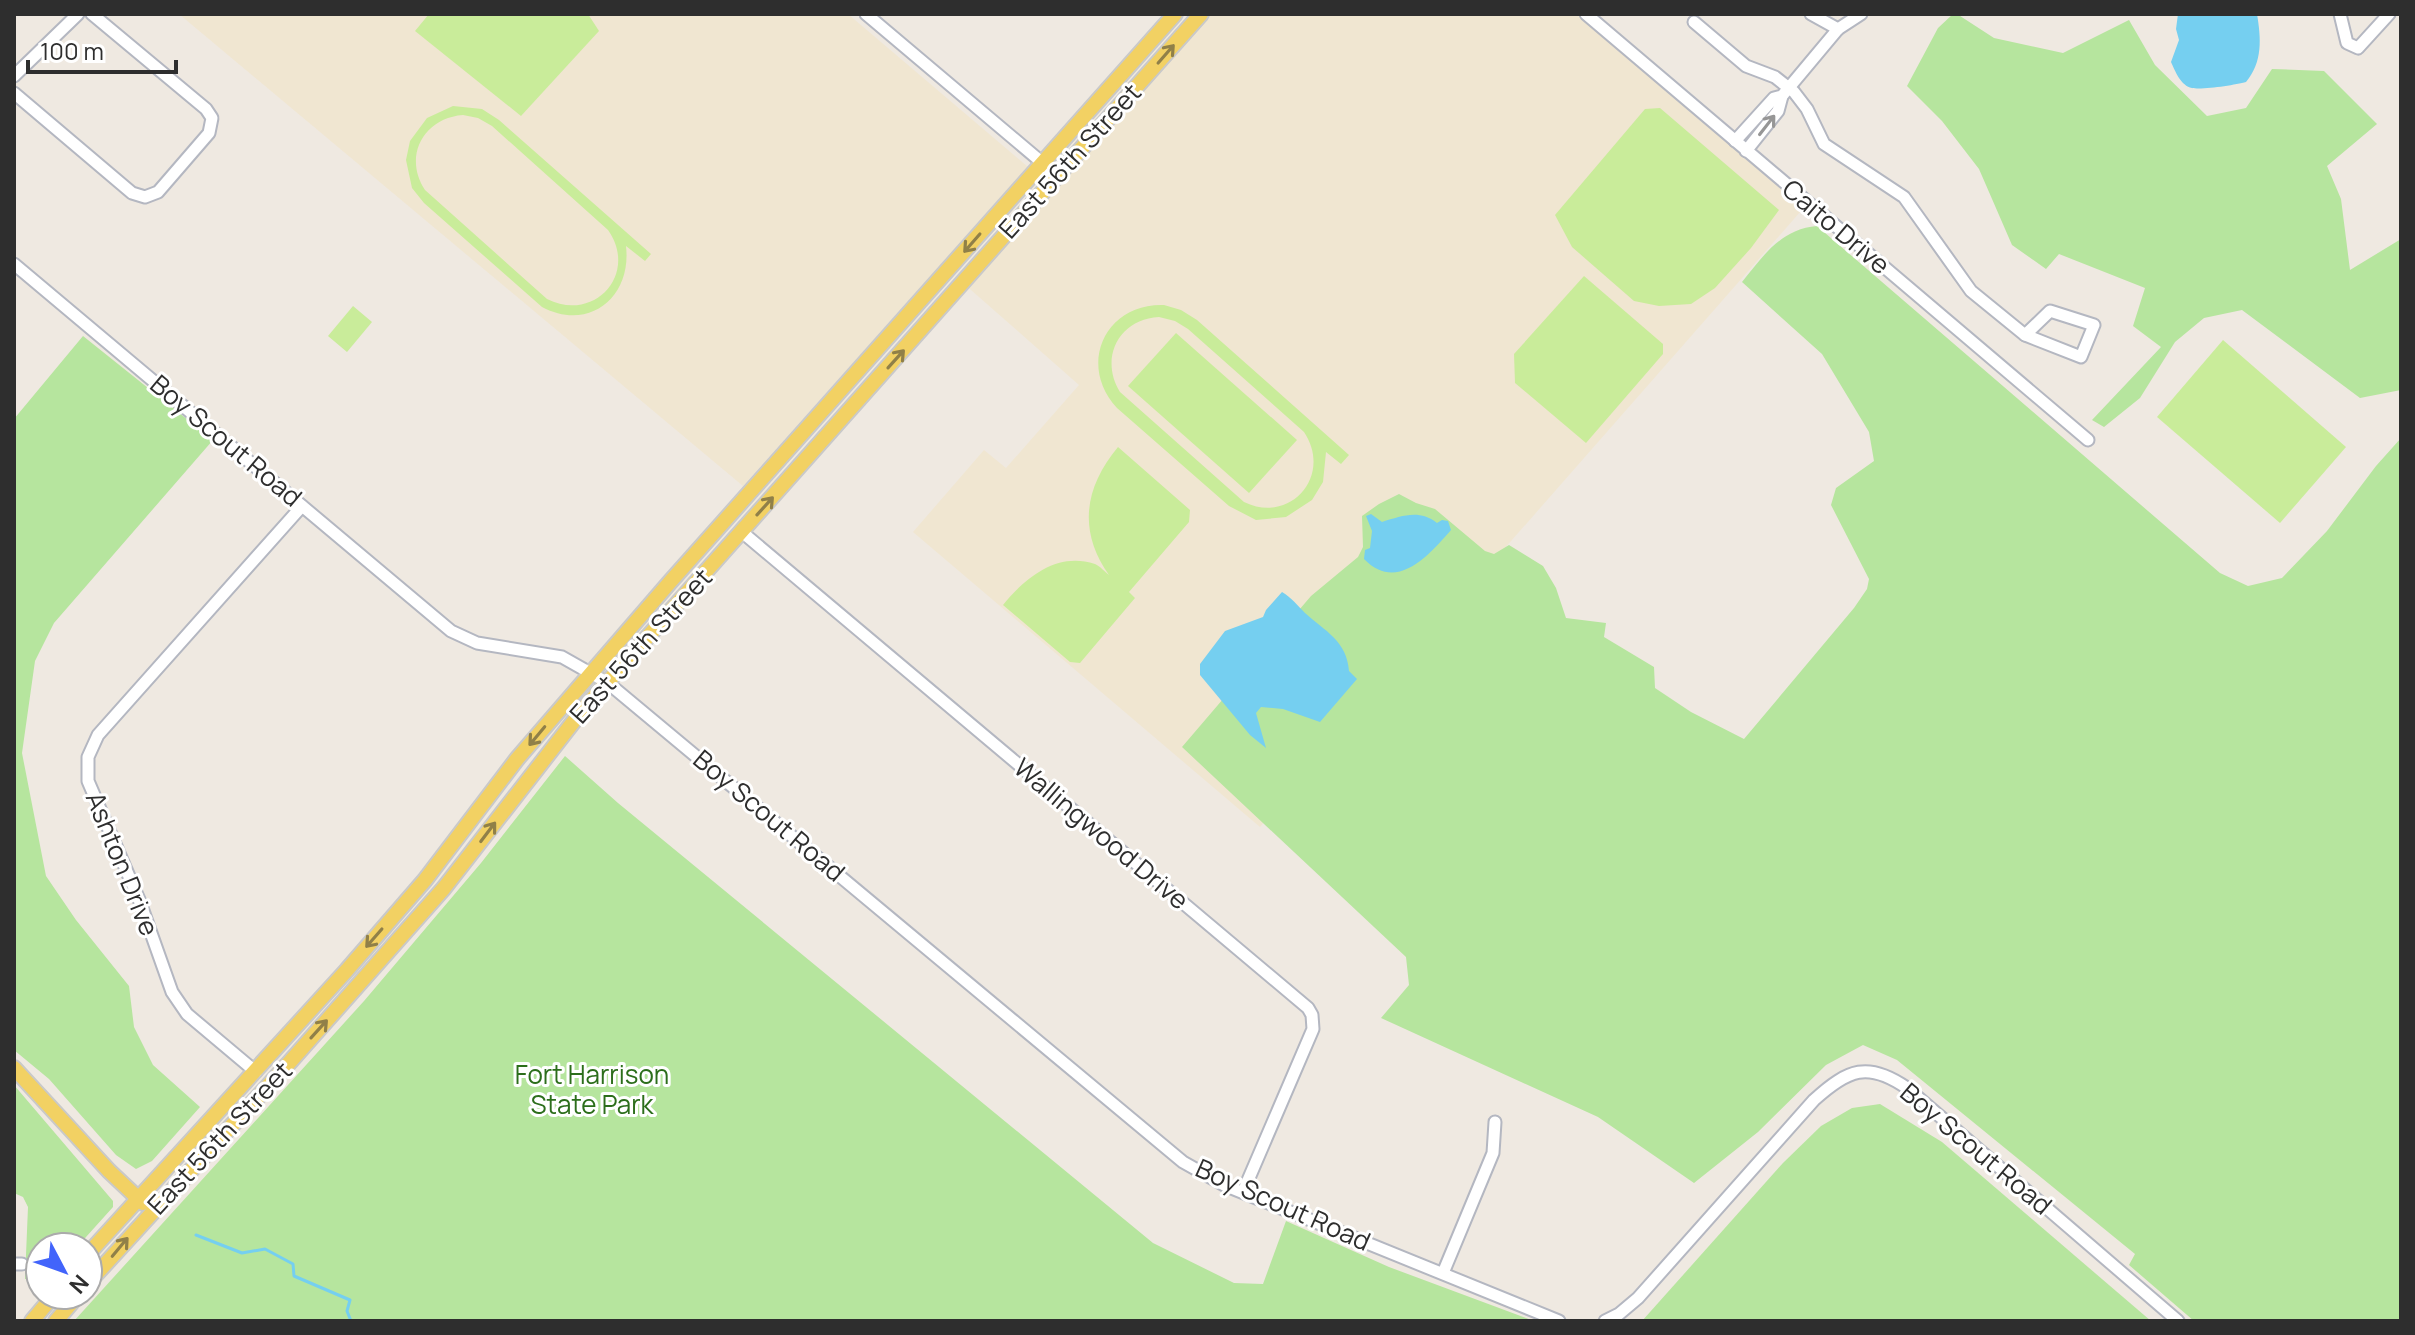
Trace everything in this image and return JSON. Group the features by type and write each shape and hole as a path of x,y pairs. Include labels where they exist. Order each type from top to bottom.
{"main road":[{"name":"East 56th Street","path":"104,1236 256,1072 424,882 517,759 670,582 1175,14"},
{"name":"East 56th Street","path":"104,1265 444,888 535,768 608,683 1201,14"},
{"path":"14,1068 153,1211"}],"street":[{"path":"14,76 78,14"},
{"path":"14,93 131,192 145,197 158,192 209,133 212,123 206,109 92,14"},
{"path":"866,14 1058,176"},
{"name":"Caito Drive","path":"1586,14 2088,440"},
{"path":"1811,14 1838,29"},
{"path":"1735,141 1774,98 1786,91 1838,29 1861,14"},
{"path":"2340,14 2345,39 2354,48 2360,47 2389,14"},
{"path":"1694,22 1746,66 1775,77 1786,91 1803,102 1824,144 1904,197 1971,291 2025,335 2081,357 2094,325 2050,311 2025,335"},
{"path":"1746,151 1778,111 1786,91"},
{"name":"Boy Scout Road","path":"14,264 454,633 477,643 550,653 593,672 608,683 1159,1144 1196,1170 1559,1321"},
{"path":"829,404 844,417"},
{"name":"Ashton Drive","path":"256,1072 187,1014 174,996 140,902 90,786 88,757 98,735 302,506"},
{"name":"Wallingwood Drive","path":"742,532 1308,1008 1313,1029 1243,1192"},
{"name":"Boy Scout Road","path":"1605,1321 1638,1298 1814,1100 1835,1082 1854,1072 1866,1070 1886,1075 1907,1088 2178,1321"},
{"path":"1443,1273 1491,1161 1495,1122"}],"shaded area":[{"path":"179,14 848,14 1028,167 743,486"},
{"path":"1201,14 1586,14 1808,203 1260,827 913,532 984,450 1006,468 1079,385 963,283"}],"green space":[{"path":"429,14 588,14 599,31 521,116 415,31"},
{"path":"1953,14 1994,38 2063,53 2129,20 2155,65 2207,116 2246,108 2272,69 2324,71 2377,124 2327,166 2341,199 2350,270 2401,239 2401,390 2360,398 2242,310 2204,318 2175,342 2140,398 2104,427 2092,420 2161,347 2133,326 2145,288 2059,254 2046,269 2012,245 1979,169 1942,121 1907,86 1938,28"},
{"path":"453,106 482,109 499,120 651,254 645,261 626,246 622,281 604,305 591,312 559,314 542,307 424,203 412,188 406,160 410,141 427,118","holes":["463,115 478,118 492,126 608,230 616,247 618,263 615,277 607,290 595,299 581,305 564,305 547,299 425,190 416,165 421,141 428,131 449,118"]},
{"path":"1660,108 1779,210 1751,248 1715,288 1691,304 1659,306 1634,301 1572,247 1555,215 1645,109"},
{"path":"1817,226 2220,573 2248,586 2282,578 2327,531 2401,438 2401,1321 2194,1321 2129,1265 2135,1254 1897,1060 1863,1045 1826,1065 1758,1132 1694,1183 1598,1117 1381,1018 1409,985 1406,957 1182,747 1311,596 1358,557 1363,547 1362,516 1399,494 1435,509 1485,551 1494,554 1509,545 1543,566 1556,588 1566,618 1606,623 1604,637 1654,667 1655,688 1691,712 1744,739 1854,608 1867,589 1869,579 1831,505 1836,488 1874,461 1869,432 1822,354 1742,282 1783,238 1804,228"},
{"path":"1584,276 1663,344 1663,354 1586,443 1515,383 1514,354"},
{"path":"1164,305 1181,310 1197,320 1349,455 1341,464 1326,452 1323,482 1312,500 1286,517 1256,520 1229,506 1117,408 1105,391 1099,373 1103,340 1113,325 1126,314 1143,307","holes":["1159,317 1175,321 1188,329 1304,432 1312,448 1313,464 1310,479 1302,492 1291,501 1277,507 1244,502 1120,392 1112,366 1117,342 1133,325 1145,319"]},
{"path":"353,306 372,322 347,352 328,336"},
{"path":"1176,333 1297,440 1249,493 1128,386"},
{"path":"83,336 213,440 54,623 35,661 22,753 46,876 76,920 129,986 134,1027 153,1065 200,1107 152,1161 136,1169 116,1155 49,1079 14,1050 14,419"},
{"path":"2223,340 2346,447 2280,523 2157,417"},
{"path":"1118,447 1190,510 1189,522 1129,592 1135,598 1080,663 1070,662 1003,605 1021,585 1055,564 1081,561 1097,565 1109,575 1093,542 1089,510 1098,478"},
{"name":"Fort Harrison State Park","path":"565,756 1153,1243 1234,1283 1263,1284 1286,1221 1389,1267 1534,1321 74,1321 83,1311 104,1311 104,1288 364,1001 481,863"},
{"path":"14,1085 113,1201 113,1207 91,1231 27,1231 28,1207 23,1197 14,1193"},
{"path":"1880,1104 1942,1142 2151,1321 1642,1321 1783,1163 1821,1126 1852,1108"}],"water":[{"path":"2178,14 2257,14 2258,58 2246,82 2192,88 2179,78 2171,62 2179,40 2176,29"},
{"path":"1371,514 1382,522 1410,515 1424,516 1437,523 1448,521 1451,530 1412,567 1388,572 1376,569 1364,559 1365,550 1370,548 1372,531 1366,516"},
{"path":"1282,592 1334,638 1344,652 1349,671 1357,679 1320,722 1283,709 1261,707 1256,713 1266,748 1250,735 1200,675 1200,664 1225,631 1263,617"}],"waterway":[{"path":"196,1235 242,1253 265,1249 293,1264 294,1276 350,1300 347,1311 351,1321"}]}
